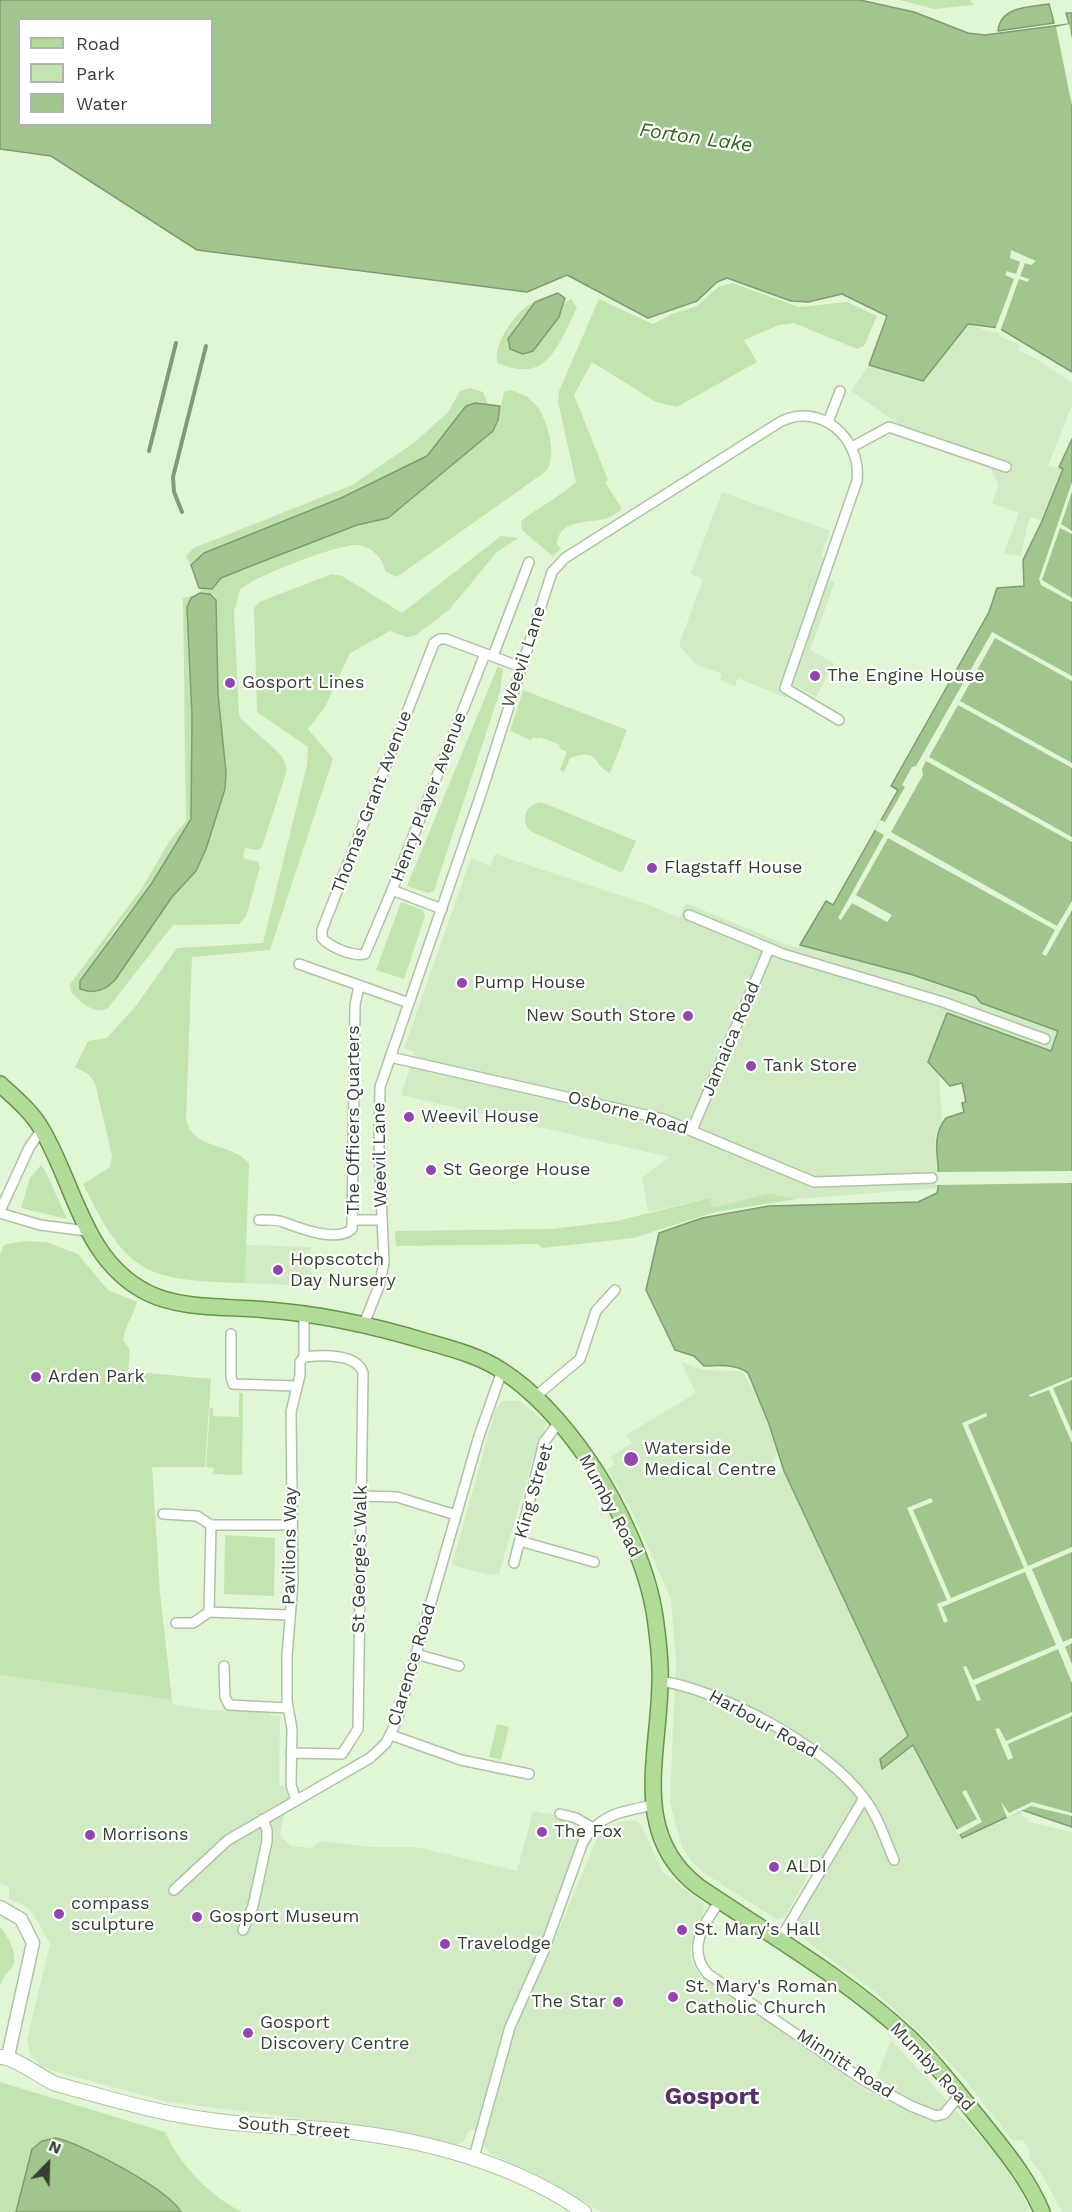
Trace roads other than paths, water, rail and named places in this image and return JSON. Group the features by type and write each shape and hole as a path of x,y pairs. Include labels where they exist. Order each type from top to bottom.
{"main road":[{"name":"Mumby Road","path":"0,1084 28,1111 42,1129 87,1231 118,1271 150,1294 178,1302 304,1313 364,1324 463,1353 502,1371 536,1396 560,1421 591,1463 637,1551 654,1614 660,1681 654,1805 661,1839 674,1863 687,1878 880,2012 917,2045 960,2095 1028,2183 1042,2212"},
{"name":"South Street","path":"4,2057 56,2084 186,2117 241,2124 348,2132 474,2157 533,2182 584,2212"}],"street":[{"path":"839,720 785,688 856,485 857,467 852,447 843,434 828,422 840,391"},
{"name":"Weevil Lane","path":"364,1324 383,1272 378,1096 442,909 549,579 559,562 780,422 801,416 828,422"},
{"path":"852,447 889,427 1006,467"},
{"name":"Henry Player Avenue","path":"442,909 392,890 529,562"},
{"name":"Thomas Grant Avenue","path":"392,890 365,954 359,955 327,943 322,938 322,930 434,644 440,639 446,639 521,667"},
{"path":"689,915 769,949 943,1002 1045,1039"},
{"name":"Jamaica Road","path":"692,1130 769,949"},
{"path":"299,964 409,1004"},
{"name":"The Officers Quarters","path":"259,1220 282,1221 307,1232 350,1232 354,1220 355,1005 359,986"},
{"name":"Osborne Road","path":"390,1057 647,1115 692,1130 814,1182 932,1178"},
{"path":"42,1129 29,1148 0,1212 40,1225 87,1231"},
{"path":"354,1220 382,1221"},
{"path":"536,1396 580,1359 596,1311 615,1290"},
{"name":"Pavilions Way","path":"296,1800 291,1785 292,1725 288,1708 289,1615 293,1582 291,1406 297,1386 300,1362 304,1357 304,1313"},
{"path":"231,1335 233,1384 297,1386"},
{"name":"St George's Walk","path":"291,1756 342,1754 354,1738 358,1727 361,1368 357,1363 344,1358 304,1357"},
{"name":"Clarence Road","path":"174,1890 213,1852 263,1819 373,1755 392,1735 490,1400 502,1371"},
{"name":"King Street","path":"514,1563 544,1442 560,1421"},
{"path":"361,1496 397,1497 456,1515"},
{"path":"163,1514 196,1515 211,1525 292,1525"},
{"path":"209,1612 211,1525"},
{"path":"520,1540 594,1562"},
{"path":"176,1623 193,1623 209,1612 289,1615"},
{"path":"416,1654 459,1666"},
{"path":"224,1666 225,1697 229,1705 288,1708"},
{"name":"Harbour Road","path":"660,1681 701,1690 807,1745 841,1771 864,1798 894,1860"},
{"path":"392,1735 461,1760 530,1774"},
{"path":"779,1941 864,1798"},
{"path":"474,2157 510,2027 543,1953 576,1857 591,1827 614,1815 654,1805"},
{"path":"560,1814 576,1818 591,1827"},
{"path":"243,1930 253,1906 267,1841 267,1830 263,1819"},
{"path":"173,1876 182,1881"},
{"name":"Minnitt Road","path":"720,1901 703,1927 697,1947 699,1963 708,1974 855,2075 911,2106 936,2116 944,2114 960,2095"},
{"path":"0,1907 21,1919 29,1931 33,1947 4,2057"}],"water":[{"name":"Forton Lake","path":"0,0 860,0 914,12 968,33 985,35 1069,24 1066,13 1072,13 1072,372 999,328 968,324 923,381 869,365 887,316 842,294 808,302 791,301 727,278 717,282 697,301 648,318 567,275 527,292 197,250 51,156 0,149"},
{"path":"1049,4 1054,23 998,31 1000,23 1010,12 1025,7"},
{"path":"558,293 565,298 559,317 533,351 523,354 510,349 508,339 535,302"},
{"path":"475,403 500,406 498,420 493,431 388,518 357,525 221,578 212,589 199,588 191,565 204,553 341,498 427,456 466,406"},
{"path":"1072,439 1072,1827 1022,1810 962,1838 913,1745 882,1769 880,1759 908,1736 784,1471 769,1424 748,1373 721,1365 704,1366 694,1356 675,1350 646,1290 659,1233 702,1218 769,1206 918,1202 937,1193 939,1174 937,1145 940,1127 946,1118 964,1112 962,1103 966,1102 962,1083 950,1086 928,1062 947,1013 1051,1051 1058,1031 981,1003 975,996 913,975 800,945 826,901 833,905 898,790 891,786 989,612 997,588 1024,586 1023,560 1042,521 1063,469 1059,467"},
{"path":"200,593 210,594 216,600 218,694 226,772 225,789 206,849 196,871 172,897 115,980 103,989 94,991 80,989 80,981 152,883 191,819 192,717 187,607 191,598"},
{"path":"56,2138 104,2158 143,2180 173,2202 181,2212 16,2212 32,2149 42,2141"}],"waterway":[{"path":"149,451 176,343"},
{"path":"182,512 174,492 173,477 206,346"}],"place":[{"name":"The Engine House","path":"815,676"},
{"name":"Gosport Lines","path":"230,683"},
{"name":"Flagstaff House","path":"652,868"},
{"name":"Pump House","path":"462,983"},
{"name":"New South Store","path":"688,1016"},
{"name":"Tank Store","path":"751,1066"},
{"name":"Weevil House","path":"409,1117"},
{"name":"St George House","path":"431,1170"},
{"name":"Hopscotch Day Nursery","path":"278,1270"},
{"name":"Arden Park","path":"36,1377"},
{"name":"Waterside Medical Centre","path":"631,1459"},
{"name":"The Fox","path":"542,1832"},
{"name":"Morrisons","path":"90,1835"},
{"name":"ALDI","path":"774,1867"},
{"name":"compass sculpture","path":"59,1914"},
{"name":"Gosport Museum","path":"197,1917"},
{"name":"St. Mary's Hall","path":"682,1930"},
{"name":"Travelodge","path":"445,1944"},
{"name":"St. Mary's Roman Catholic Church","path":"673,1997"},
{"name":"The Star","path":"618,2002"},
{"name":"Gosport Discovery Centre","path":"248,2033"}],"district":[{"name":"Gosport","path":"712,2097"}]}
